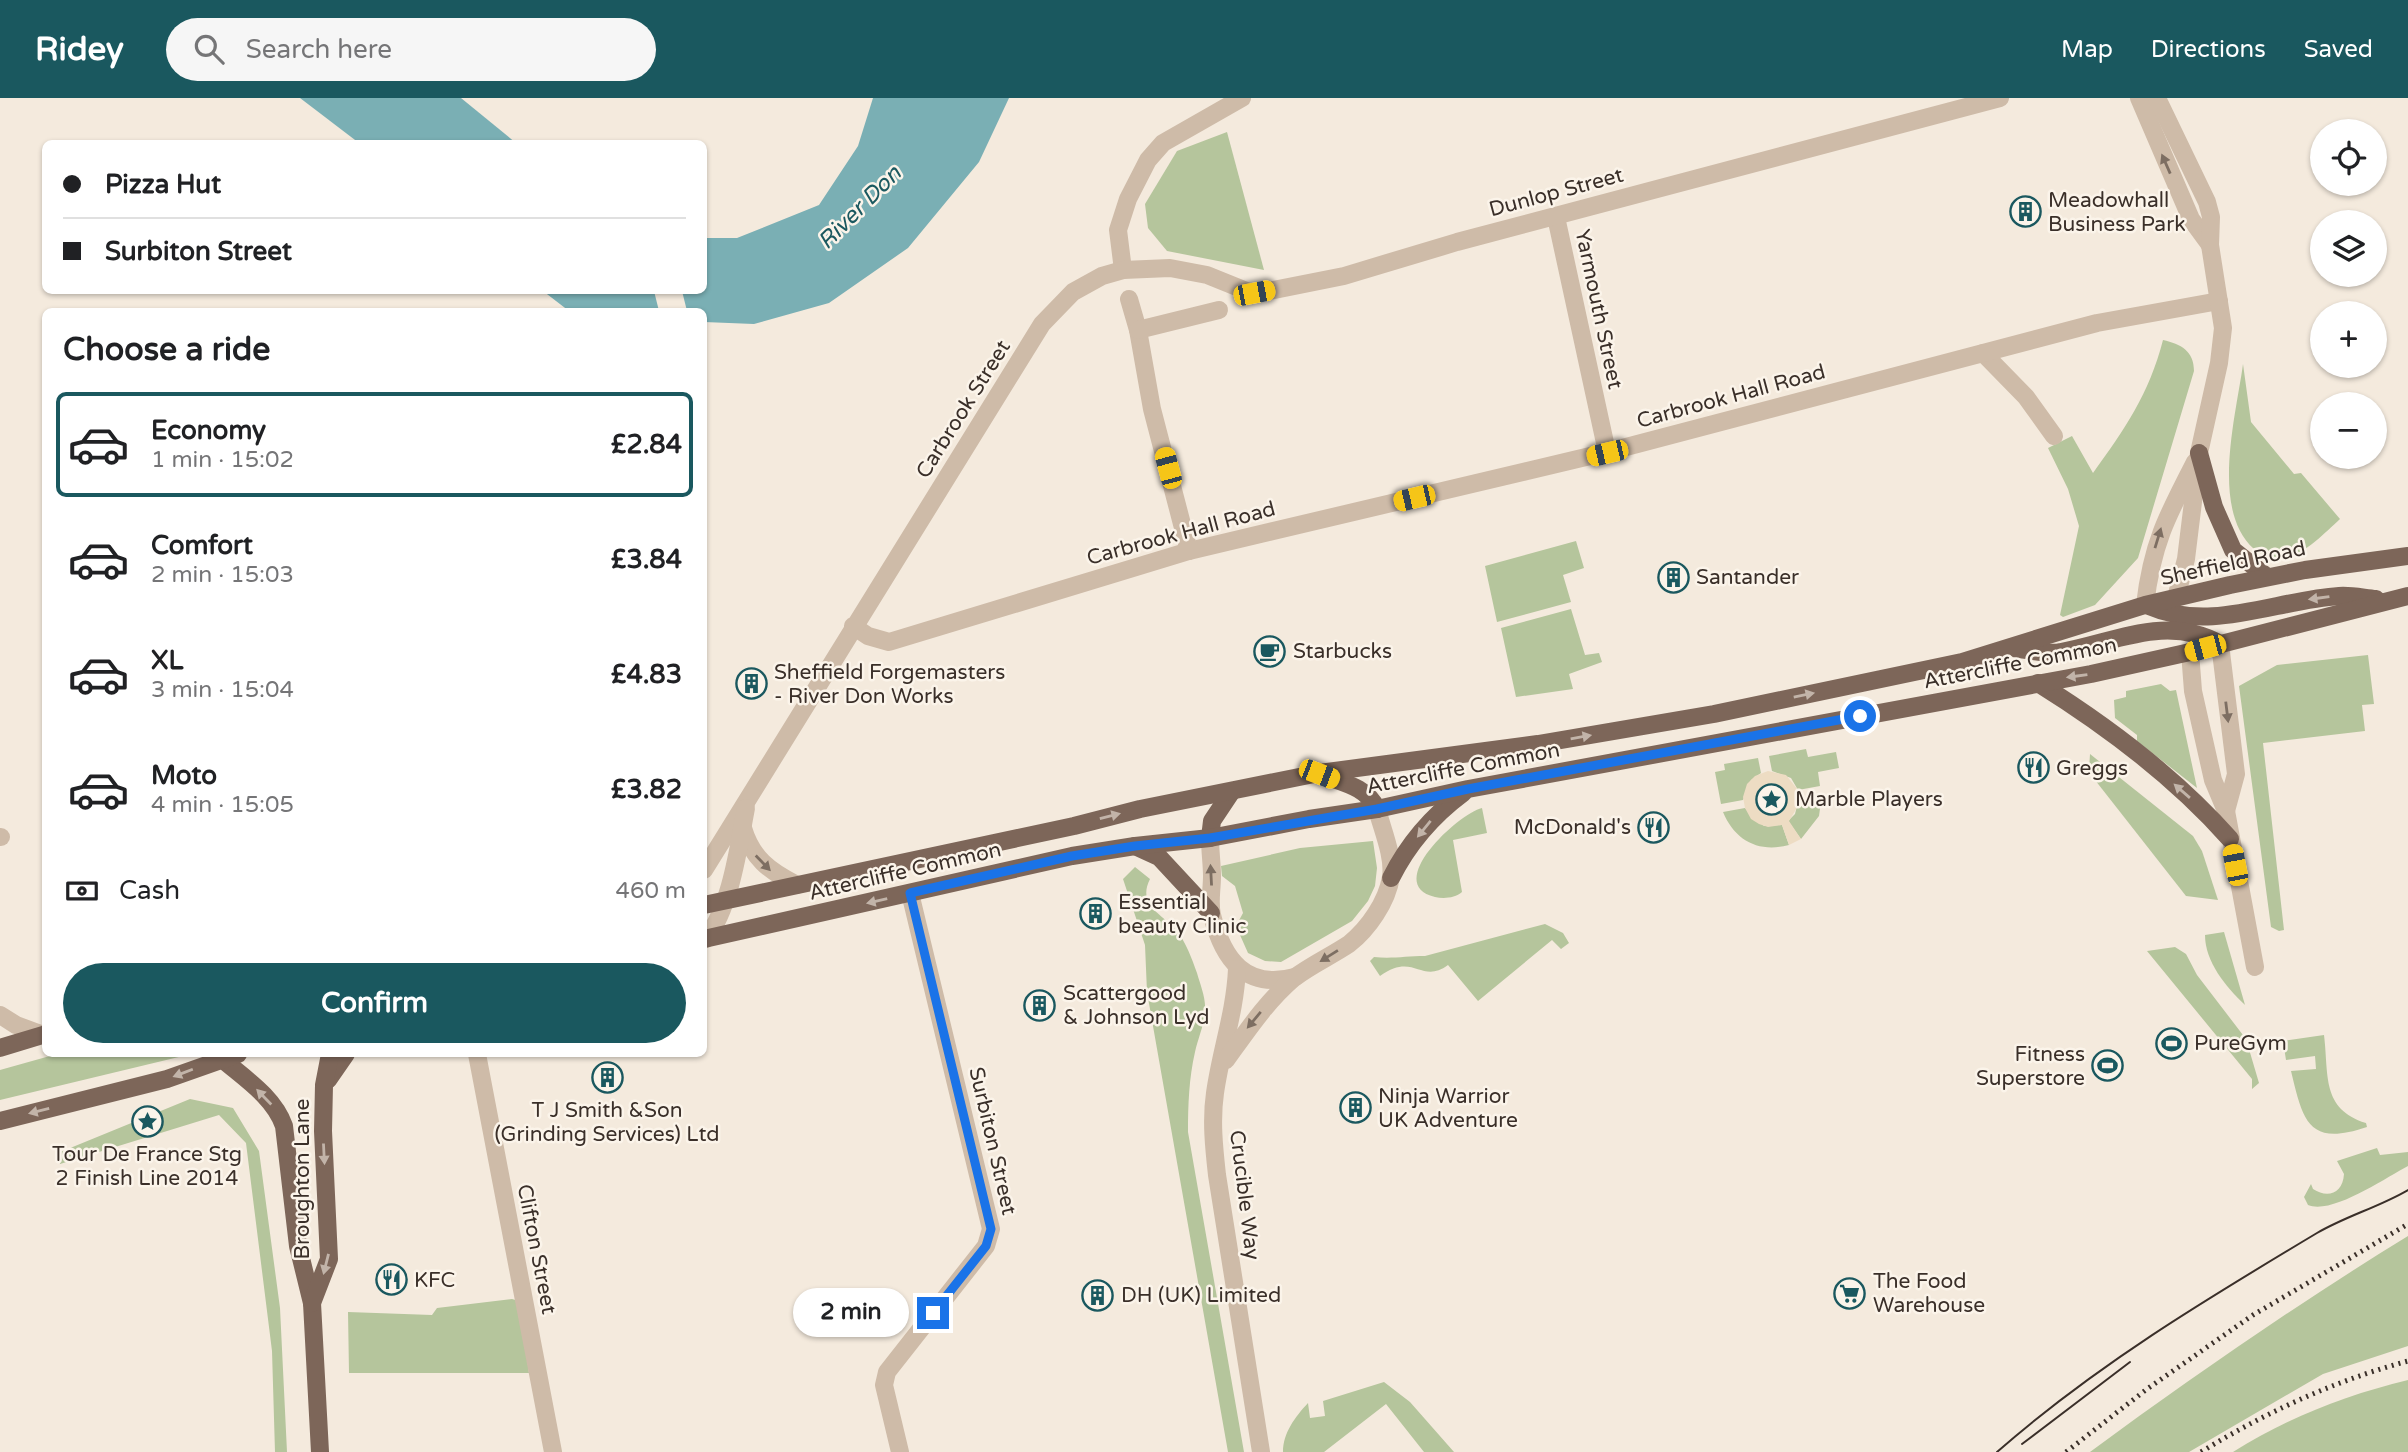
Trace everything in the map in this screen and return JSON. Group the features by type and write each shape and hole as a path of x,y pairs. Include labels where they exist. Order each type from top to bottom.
{"main road":[{"path":"2199,453 2214,507 2233,550 2266,576"},
{"name":"Sheffield Road","path":"2171,614 2215,588 2266,576 2408,556"},
{"path":"2190,652 2200,615 2215,588"},
{"name":"Sheffield Road","path":"2145,605 2171,614 2229,616 2340,595 2387,600"},
{"name":"Sheffield Road","path":"2190,652 2408,596"},
{"name":"Attercliffe Common","path":"707,904 1319,774 1538,744 1714,714 1962,662 2145,605"},
{"path":"2144,663 2171,614"},
{"name":"Attercliffe Common","path":"2007,648 2059,653 2171,614 2179,629 2220,645"},
{"name":"Attercliffe Common","path":"707,939 1072,856 1210,838 1377,809 1468,789 2144,663 2190,652"},
{"path":"2038,683 2076,706 2132,749 2207,813 2230,839"},
{"path":"1319,774 1365,792 1377,809"},
{"path":"1391,878 1405,853 1434,816 1468,789"},
{"path":"1210,838 1212,821 1232,791"},
{"path":"1135,846 1158,857 1211,913"},
{"path":"0,1048 42,1036"},
{"path":"0,1121 167,1079 220,1057"},
{"name":"Broughton Lane","path":"223,1057 264,1096 281,1119 298,1246 312,1303 320,1452"},
{"name":"Broughton Lane","path":"312,1303 329,1259 323,1131 324,1086 329,1057"},
{"path":"324,1086 344,1057"}],"street":[{"path":"1123,270 1118,230 1128,199 1148,160 1163,143 1242,98"},
{"name":"Dunlop Street","path":"1123,270 1170,268 1207,275 1254,293 1344,276 1457,242 2000,98"},
{"path":"2140,98 2191,219 2210,245"},
{"path":"2157,98 2207,202 2211,217 2210,245 2223,328 2219,363 2199,453 2186,559 2171,614"},
{"name":"Yarmouth Street","path":"1556,216 1607,453"},
{"name":"Carbrook Street","path":"707,865 1042,324 1073,292 1102,276 1123,270"},
{"path":"1129,299 1138,330 1152,409 1189,551"},
{"name":"Carbrook Hall Road","path":"853,626 868,636 889,642 1189,551 1607,453 2097,323 2219,301"},
{"path":"1138,330 1219,310"},
{"path":"1983,353 2026,397 2054,436"},
{"path":"2145,605 2150,566 2161,528 2199,453"},
{"path":"2220,645 2236,774 2226,811"},
{"path":"2190,652 2193,691 2213,780 2226,811 2255,967"},
{"name":"Carbrook Street","path":"707,936 716,925 725,901 748,798"},
{"path":"1377,809 1391,878"},
{"path":"743,828 748,846 758,860 767,869 797,885"},
{"path":"1210,838 1213,873 1211,913 1227,954 1237,968 1263,981 1295,978"},
{"name":"Crucible Way","path":"1220,1069 1250,1024 1295,978 1363,932 1374,916 1391,878"},
{"name":"Surbiton Street","path":"900,1452 884,1385 887,1372 986,1246 991,1229 910,893"},
{"name":"Crucible Way","path":"1237,968 1234,1007 1213,1111 1217,1175 1261,1452"},
{"path":"0,1014 16,1026 42,1034"},
{"name":"Clifton Street","path":"478,1057 553,1452"}],"green space":[{"path":"1227,132 1264,270 1167,251 1148,228 1145,204 1177,151"},
{"path":"2163,340 2189,353 2194,371 2138,558 2095,605 2063,617 2060,615 2079,526 2068,489 2048,448 2072,436 2093,473 2135,410 2151,377"},
{"path":"2243,364 2251,422 2294,474 2301,473 2340,519 2311,545 2289,557 2277,559 2254,549 2241,532 2233,511 2229,461"},
{"path":"1576,541 1584,568 1563,575 1571,602 1497,622 1485,566"},
{"path":"1571,609 1585,655 1599,653 1602,662 1569,674 1573,689 1516,697 1501,628"},
{"path":"2368,655 2374,704 2362,705 2365,731 2263,743 2284,930 2279,931 2271,927 2239,686 2277,665"},
{"path":"2161,684 2170,691 2176,690 2197,788 2137,741 2137,735 2115,718 2114,700 2126,697 2126,691"},
{"path":"1806,749 1808,757 1836,752 1839,768 1818,772 1820,786 1798,790 1791,778 1772,771 1769,756"},
{"path":"2090,754 2193,836 2202,851 2218,900 2186,896 2095,780 2089,770"},
{"path":"1758,758 1761,773 1751,780 1743,800 1721,804 1715,772 1725,770 1724,764"},
{"path":"1822,794 1819,816 1801,839 1788,821 1795,814 1799,798"},
{"path":"1482,808 1487,833 1453,840 1462,892 1453,897 1442,898 1421,890 1417,878 1420,865 1430,850 1457,823"},
{"path":"1745,808 1764,826 1782,825 1789,845 1758,846 1741,837 1734,831 1723,812"},
{"path":"1373,841 1377,868 1375,886 1368,901 1352,921 1281,962 1265,961 1248,953 1236,926 1243,913 1235,886 1222,876 1221,866 1300,848"},
{"path":"1135,867 1150,879 1146,896 1152,908 1176,930 1186,945 1205,1001 1204,1020 1191,1072 1188,1132 1244,1452 1228,1452 1147,992 1145,945 1123,879"},
{"path":"1545,924 1563,933 1569,943 1561,949 1552,940 1478,1001 1448,965 1431,972 1401,967 1380,976 1370,961 1374,957 1425,956"},
{"path":"2224,932 2245,1005 2224,982 2206,945 2205,935"},
{"path":"2175,947 2186,954 2197,975 2246,1039 2259,1083 2252,1089 2252,1079 2147,951"},
{"path":"2324,1035 2328,1077 2334,1100 2341,1109 2366,1123 2367,1127 2332,1134 2311,1125 2305,1116 2291,1071 2316,1069 2315,1056 2286,1060 2283,1041"},
{"path":"46,1057 179,1057 0,1100 0,1070"},
{"path":"190,1099 233,1108 259,1151 280,1308 287,1452 275,1452 272,1351 246,1143 219,1115 60,1164 58,1153"},
{"path":"2377,1148 2380,1155 2408,1152 2408,1166 2344,1200 2318,1207 2308,1205 2304,1197 2311,1184 2313,1189 2324,1194 2334,1192 2341,1186 2344,1174 2337,1161"},
{"path":"2408,1236 2408,1346 2323,1374 2189,1452 2090,1452 2247,1341"},
{"path":"512,1299 519,1301 529,1373 349,1373 348,1312 432,1315 437,1308"},
{"path":"2408,1380 2408,1452 2233,1452 2318,1409"},
{"path":"1384,1382 1410,1402 1454,1452 1424,1452 1386,1404 1324,1452 1283,1452 1285,1438 1291,1426 1308,1403 1310,1418 1325,1416 1323,1401"}],"shaded area":[{"path":"1768,771 1786,775 1798,790 1798,806 1789,821 1801,839 1789,845 1782,825 1768,827 1759,824 1751,819 1745,808 1743,797 1747,784 1755,776"}],"water":[{"path":"300,98 461,98 512,140 355,140"},
{"name":"River Don","path":"873,98 1009,98 979,162 908,248 829,303 754,324 707,322 707,308 565,308 547,294 707,294 707,238 737,238 819,205 858,146"}],"pier":[{"path":"655,294 683,294 686,308 658,308"}],"tram line":[{"path":"1997,1452 2073,1391 2192,1309 2317,1233 2408,1190"},
{"path":"2022,1444 2130,1362"}],"railway":[{"path":"2066,1452 2147,1389 2253,1315 2408,1224"},
{"path":"2201,1452 2301,1399 2408,1361"}],"place":[{"name":"Meadowhall Business Park","path":"2025,212"},
{"name":"Santander","path":"1673,577"},
{"name":"Starbucks","path":"1270,651"},
{"name":"Sheffield Forgemasters - River Don Works","path":"751,684"},
{"name":"Greggs","path":"2033,768"},
{"name":"Marble Players","path":"1772,799"},
{"name":"McDonald's","path":"1654,827"},
{"name":"Essential beauty Clinic","path":"1095,914"},
{"name":"Scattergood & Johnson Lyd","path":"1040,1005"},
{"name":"PureGym","path":"2171,1043"},
{"name":"Fitness Superstore","path":"2108,1066"},
{"name":"T J Smith &Son (Grinding Services) Ltd","path":"607,1078"},
{"name":"Ninja Warrior UK Adventure","path":"1355,1108"},
{"name":"Tour De France Stg 2 Finish Line 2014","path":"147,1122"},
{"name":"KFC","path":"391,1280"},
{"name":"The Food Warehouse","path":"1850,1293"},
{"name":"DH (UK) Limited","path":"1098,1295"}],"route":[{"path":"933,1313 986,1246 991,1229 910,893 1072,856 1210,838 1377,809 1468,789 1860,716"}]}
